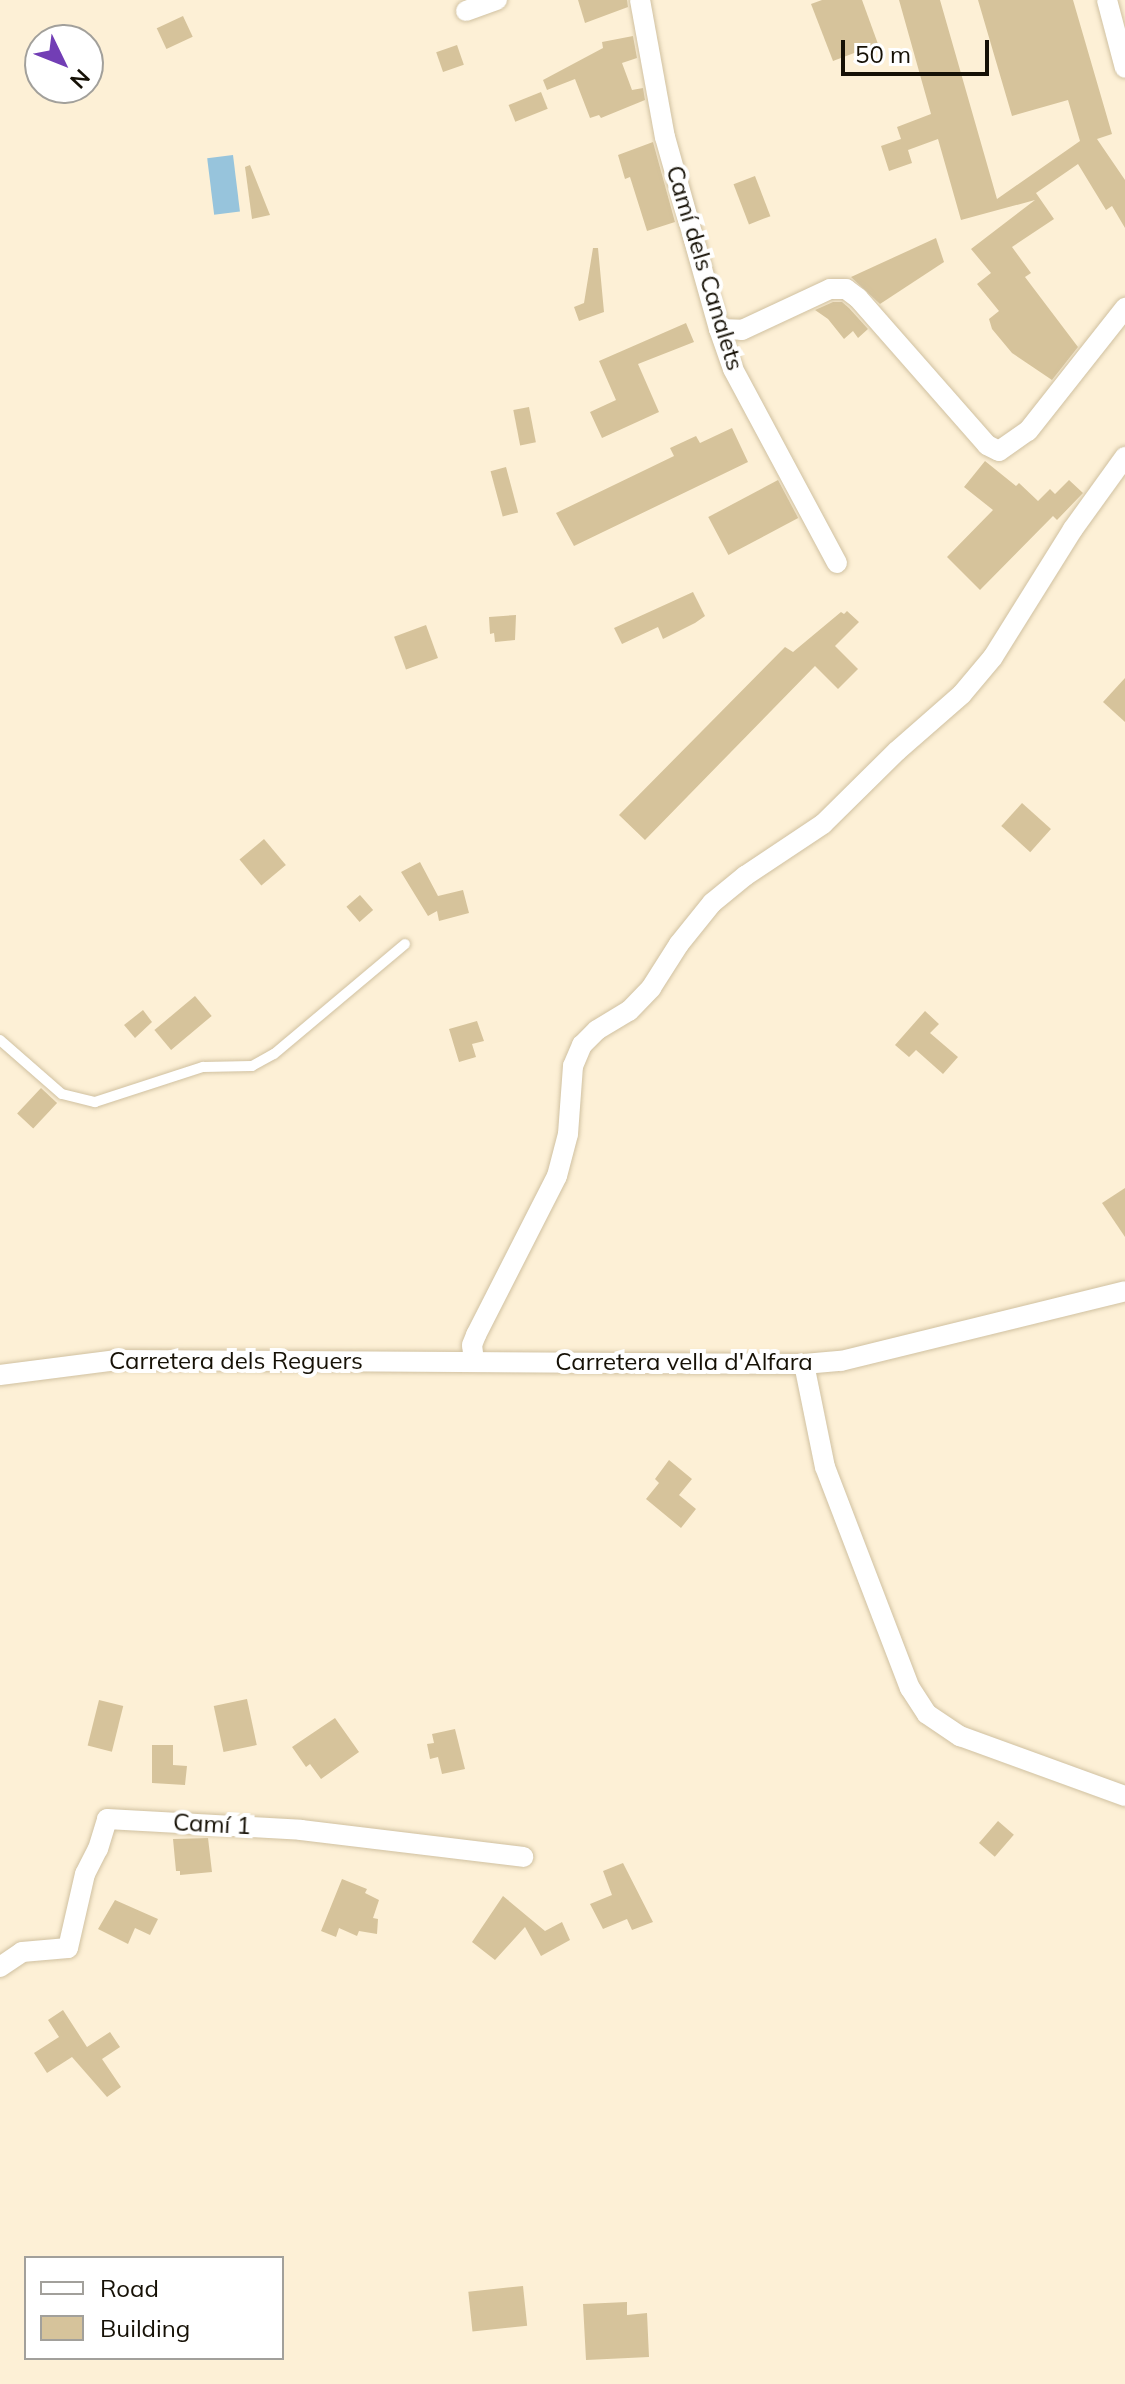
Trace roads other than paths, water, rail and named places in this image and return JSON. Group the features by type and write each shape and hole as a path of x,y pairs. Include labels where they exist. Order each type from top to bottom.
{"street":[{"path":"466,11 497,0"},
{"name":"Camí dels Canalets","path":"640,0 665,137 719,329 733,369 837,563"},
{"path":"1107,0 1125,68"},
{"path":"719,329 742,330 830,289 846,289 858,298 987,445 999,451 1028,431 1125,308"},
{"path":"474,1361 472,1345 476,1335 557,1176 568,1134 573,1066 582,1045 597,1030 629,1011 651,988 679,944 712,903 745,876 823,824 897,751 962,694 993,657 1073,529 1125,457"},
{"name":"Carretera vella d'Alfara","path":"474,1361 804,1364 841,1361 1125,1291"},
{"name":"Carretera dels Reguers","path":"0,1375 117,1360 474,1361"},
{"path":"804,1364 825,1467 910,1688 927,1714 960,1736 1125,1796"},
{"name":"Camí 1","path":"0,1967 22,1952 68,1948 85,1874 107,1819 301,1830 523,1857"}],"lane":[{"path":"0,1040 62,1094 95,1102 203,1067 252,1066 274,1054 405,944"}],"water":[{"path":"233,155 240,212 214,215 207,158"}]}
